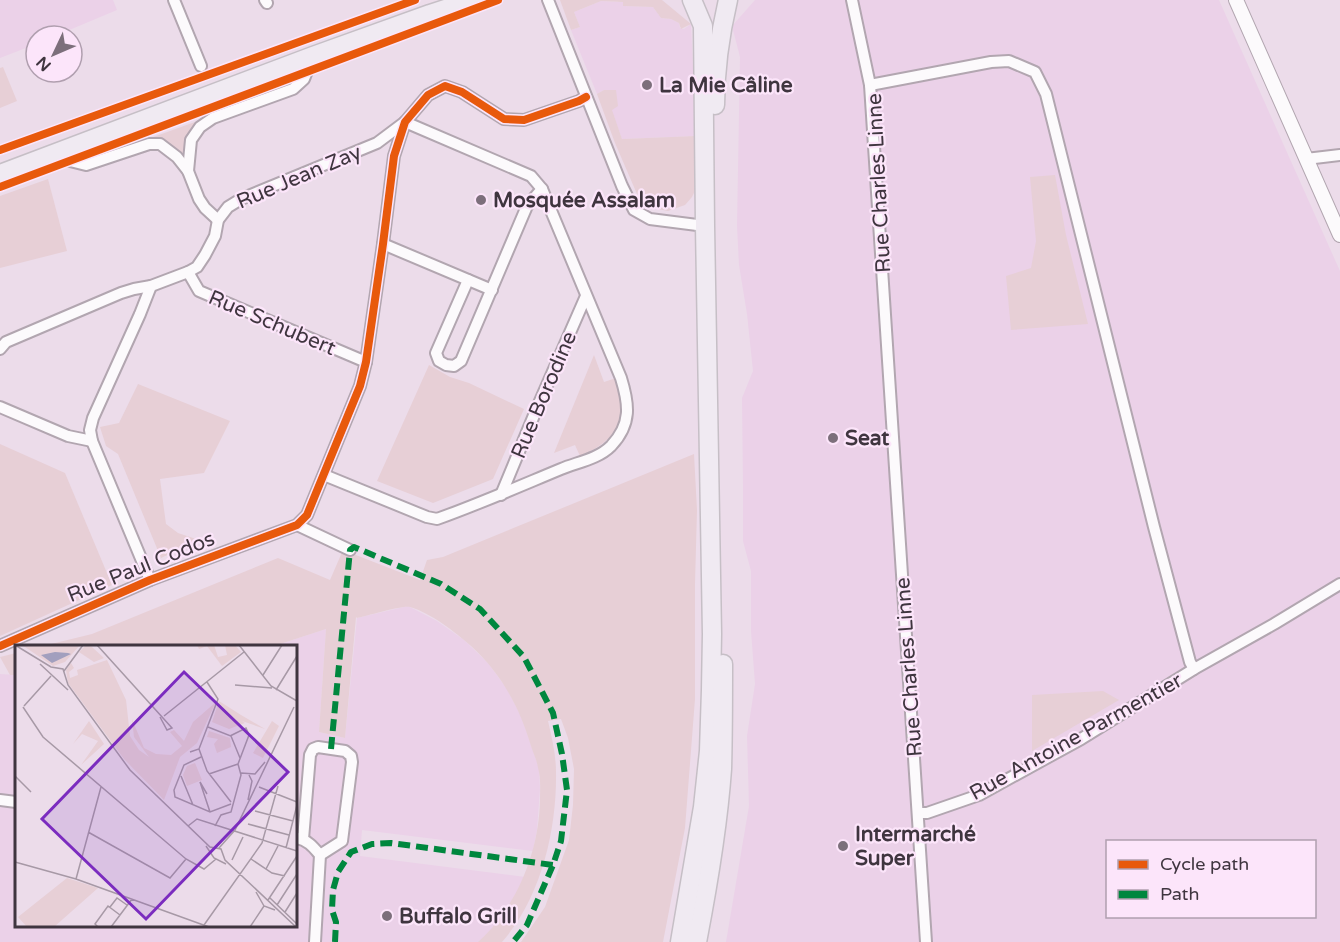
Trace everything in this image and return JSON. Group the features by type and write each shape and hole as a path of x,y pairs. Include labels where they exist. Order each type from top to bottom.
{"main road":[{"path":"0,162 65,140 439,0"},
{"path":"0,174 313,56 473,0"},
{"path":"692,0 703,26 719,380 723,624 722,770 713,854 698,942"},
{"path":"680,942 703,807 709,752 712,612 711,226 715,90 722,28 728,0"}],"street":[{"path":"174,0 201,66"},
{"path":"548,0 622,186 634,210 650,219 711,226"},
{"path":"852,0 870,85"},
{"path":"1236,0 1340,235"},
{"path":"188,171 191,140 200,127 213,118 293,88 304,80 313,56"},
{"name":"Rue Charles Linne","path":"918,813 870,85 991,62 1010,61 1035,72 1046,94 1154,527 1190,662 1194,669"},
{"path":"350,550 297,525 307,515 360,386 366,362 394,156 405,122 428,95 445,86 462,92 504,119 524,120 586,97"},
{"path":"324,475 437,519 600,455 611,446 624,427 627,418 626,394 618,372 542,189 531,176 405,122"},
{"name":"Rue Jean Zay","path":"188,273 197,267 205,255 215,236 218,220 228,207 241,199 377,143 405,122"},
{"path":"56,152 70,161 86,165 149,144 160,144 177,157 188,171 199,199 218,220"},
{"path":"1306,159 1340,154"},
{"path":"468,280 436,353 439,361 446,365 454,366 461,361 527,206 542,189"},
{"path":"383,244 492,290"},
{"path":"0,349 6,342 100,302 188,273"},
{"name":"Rue Schubert","path":"188,273 199,291 366,362"},
{"path":"150,580 92,441 90,430 93,418 151,286"},
{"name":"Rue Borodine","path":"501,495 586,296"},
{"path":"0,407 68,436 92,441"},
{"name":"Rue Paul Codos","path":"0,646 150,580 297,525"},
{"name":"Rue Antoine Parmentier","path":"918,813 927,813 979,795 1081,739 1194,669 1340,584"},
{"path":"315,942 320,855 312,846 299,839 310,754 318,747 345,751 351,756 352,762 342,841 320,855"},
{"path":"0,800 15,802"},
{"path":"918,813 926,942"}],"shaded area":[{"path":"0,0 113,0 117,10 84,24 24,24 24,49 0,58"},
{"path":"560,0 662,0 691,24 681,29 679,23 661,18 653,7 623,6 623,2 601,1 574,12 580,27 571,30"},
{"path":"755,0 1219,0 1340,271 1340,942 726,942 749,806 747,736 755,684 751,631 751,571 743,541 742,398 753,371 739,265 737,226 740,57 732,26"},
{"path":"601,1 624,2 624,6 653,7 661,18 679,23 680,28 684,29 691,24 696,136 622,139 604,90 597,94 571,30 580,27 574,12"},
{"path":"3,67 17,101 0,108 0,68"},
{"path":"604,90 616,90 618,106 612,110 622,139 696,136 696,185 692,197 685,205 668,211 658,209 649,206 637,194 597,94"},
{"path":"206,118 188,135 182,155 145,140"},
{"path":"1055,175 1066,235 1088,324 1011,330 1006,276 1031,268 1036,241 1030,177"},
{"path":"48,179 67,251 0,268 0,196"},
{"path":"594,355 604,382 616,378 621,405 617,427 604,443 580,456 575,445 554,453"},
{"path":"429,365 450,377 469,383 524,409 493,479 433,503 377,481"},
{"path":"138,384 230,421 204,473 160,479 166,524 178,533 199,540 161,558 118,454 106,446 100,427 119,423"},
{"path":"0,444 65,473 112,585 0,636"},
{"path":"694,454 697,510 695,699 685,828 663,942 521,942 545,907 569,840 574,769 568,738 561,719 548,721 555,759 556,794 550,840 536,884 516,924 502,942 478,942 504,912 530,859 539,820 540,776 521,718 500,679 471,646 426,614 406,607 356,617 345,738 319,732 326,629 277,645 47,645 92,634 278,558 330,580 343,550 420,580 427,560 443,557"},
{"path":"408,606 437,621 464,640 488,663 507,689 522,718 539,768 540,789 533,851 362,830 360,856 533,878 493,942 0,942 0,674 15,675 15,927 297,927 297,645 277,645 326,629 319,732 345,738 357,618"},
{"path":"15,653 15,675 10,675 0,657"},
{"path":"1103,691 1119,700 1032,751 1032,695"}],"marked path":[{"path":"331,749 350,550 354,547 441,584 480,609 524,657 553,713 567,790 561,841 553,865 527,925 513,942"},
{"path":"335,942 336,922 332,910 333,890 338,872 351,852 372,844 391,843 553,865"}],"cycle path":[{"path":"0,150 415,0"},
{"path":"0,187 498,0"},
{"path":"0,646 150,580 297,525 307,515 360,386 366,362 394,156 405,122 428,95 445,86 462,92 504,119 524,120 586,97"}],"place":[{"name":"La Mie Câline","path":"647,85"},
{"name":"Mosquée Assalam","path":"481,200"},
{"name":"Seat","path":"833,438"},
{"name":"Intermarché Super","path":"843,846"},
{"name":"Buffalo Grill","path":"387,916"}]}
